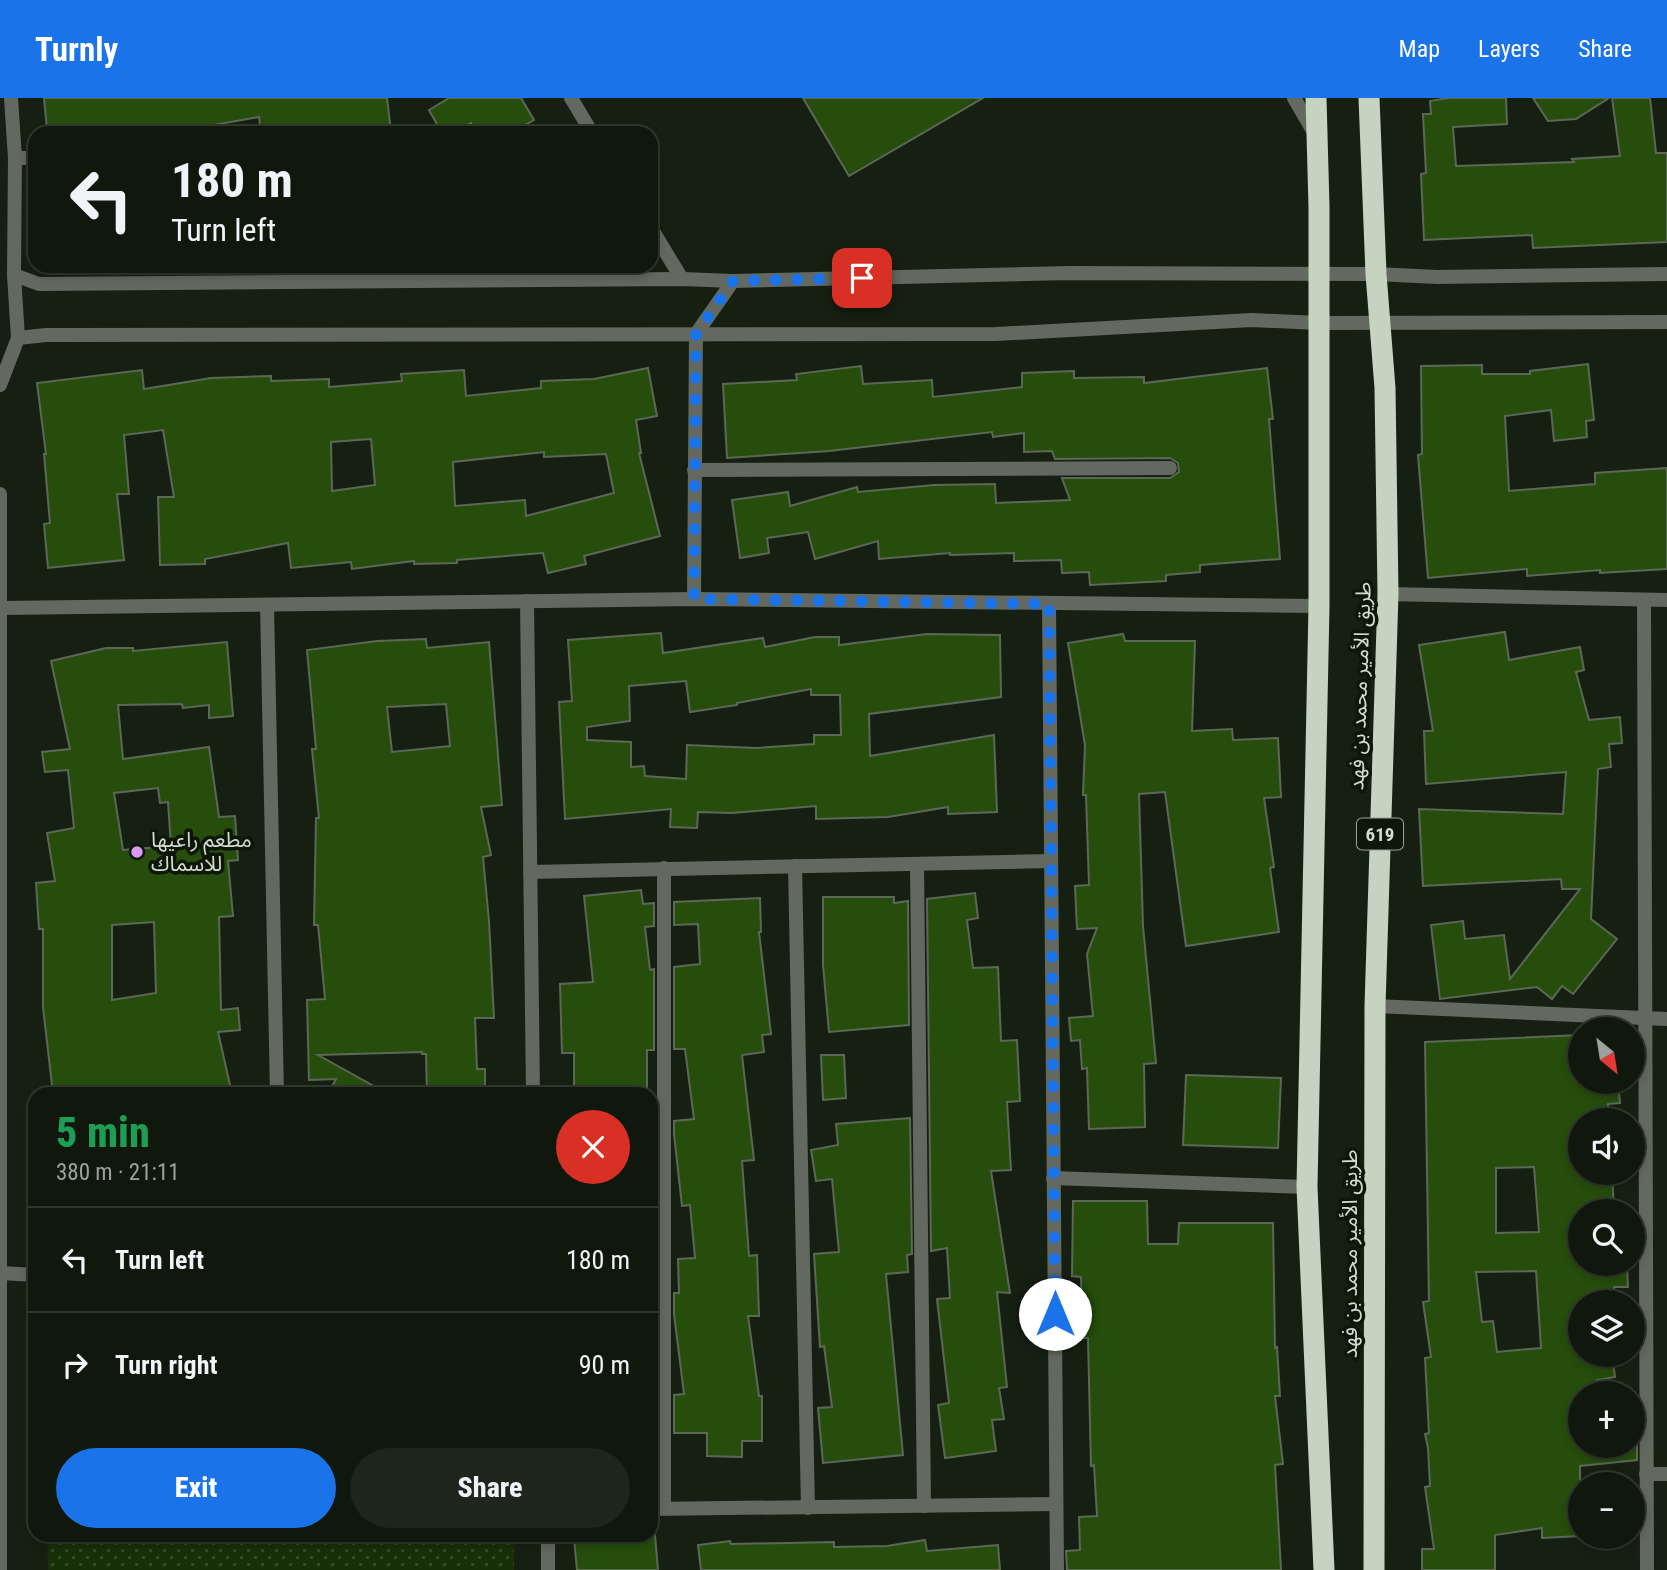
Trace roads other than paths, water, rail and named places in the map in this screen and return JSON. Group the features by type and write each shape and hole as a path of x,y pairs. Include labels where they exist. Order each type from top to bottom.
{"highway":[{"name":"طريق الأمير محمد بن فهد","path":"1316,98 1319,606 1307,1187 1324,1570"},
{"name":"طريق الأمير محمد بن فهد","path":"1369,98 1376,274 1385,388 1388,594 1375,1006 1374,1570"}],"street":[{"path":"0,384 18,338 14,275 15,158 11,98"},
{"path":"570,98 588,126"},
{"path":"1294,98 1316,137"},
{"path":"15,158 28,158"},
{"path":"658,240 682,279"},
{"path":"14,275 39,284 682,279 733,281 1070,273 1376,274 1437,277 1667,274"},
{"path":"694,599 696,334 733,281"},
{"path":"18,338 46,335 996,334 1252,320 1318,323 1667,322"},
{"path":"694,470 1170,468"},
{"path":"0,494 0,1570"},
{"path":"1388,594 1667,600"},
{"path":"2,608 694,599 1319,606"},
{"path":"1644,600 1645,1017"},
{"path":"527,601 533,1087"},
{"path":"1049,604 1057,1570"},
{"path":"267,605 277,1087"},
{"path":"530,872 1051,861"},
{"path":"917,864 924,1506"},
{"path":"795,866 808,1508"},
{"path":"658,1093 664,868"},
{"path":"1375,1006 1603,1017"},
{"path":"1647,1570 1645,1019 1667,1019"},
{"path":"1054,1178 1307,1187"},
{"path":"1,1273 28,1275"},
{"path":"1646,1474 1667,1474"},
{"path":"658,1509 1056,1504"},
{"path":"548,1542 548,1570"}],"place":[{"name":"مطعم راعيها للاسماك","path":"137,852"}]}
